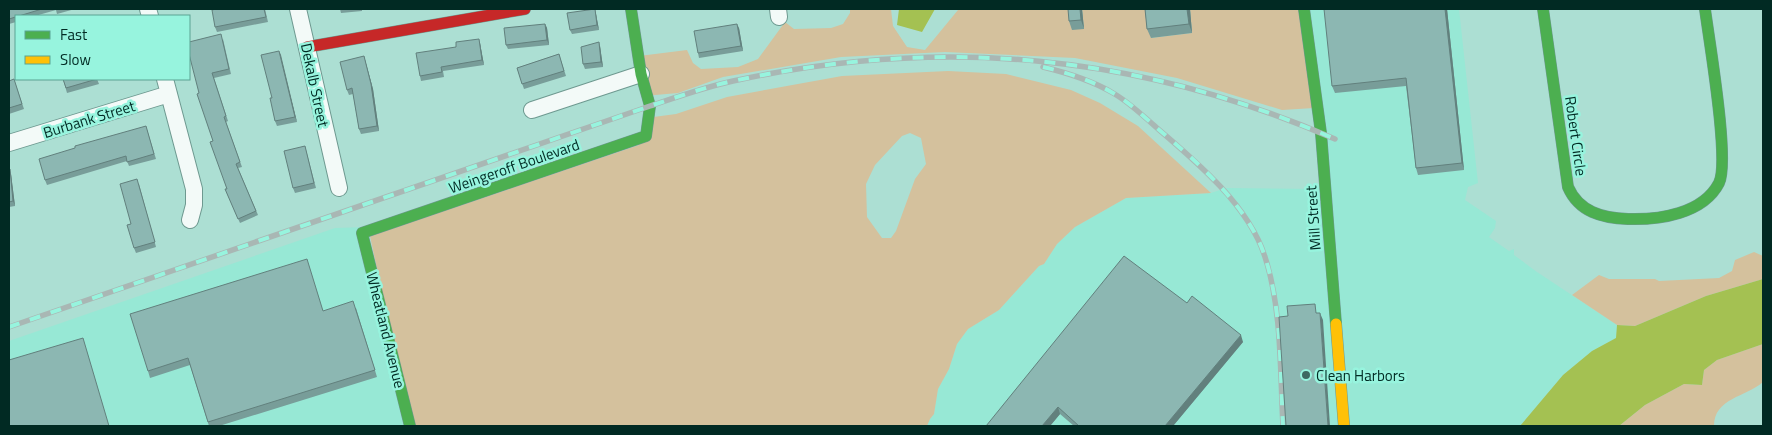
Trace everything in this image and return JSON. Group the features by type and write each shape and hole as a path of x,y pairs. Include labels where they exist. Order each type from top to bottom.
{"street":[{"name":"Dekalb Street","path":"298,9 339,188"},
{"path":"307,47 525,9"},
{"path":"532,110 641,74 631,9"},
{"name":"Mill Street","path":"1304,9 1322,140 1344,426"},
{"name":"Robert Circle","path":"1543,9 1567,185 1575,201 1587,211 1627,219 1673,216 1709,198 1720,181 1722,153 1705,9"},
{"name":"Weingeroff Boulevard","path":"362,233 646,136 650,106 641,74"},
{"path":"167,87 194,189 194,205 190,220"},
{"name":"Burbank Street","path":"9,143 167,87"},
{"name":"Wheatland Avenue","path":"362,233 410,426"}],"shaded area":[{"path":"850,9 891,9 893,26 907,47 925,50 958,10 965,9 1070,9 1084,29 1082,9 1147,9 1151,38 1192,33 1190,9 1304,9 1314,108 1282,110 1177,78 1075,58 945,52 841,57 723,77 678,93 644,96 639,56 687,50 693,63 701,69 738,67 758,59 785,22 794,29 831,28 843,24 850,13"},
{"path":"899,9 935,9 922,32 897,25"},
{"path":"1304,9 1459,9 1478,183 1468,187 1465,200 1496,221 1495,228 1489,237 1509,251 1514,249 1514,255 1537,272 1617,325 1616,338 1592,351 1563,375 1520,426 927,426 934,414 938,389 949,369 957,344 968,329 999,310 1039,266 1044,264 1057,244 1075,227 1126,198 1211,193 1226,188 1320,189"},
{"path":"948,71 1006,74 1071,90 1100,103 1138,126 1211,193 1126,198 1075,227 1057,244 1044,264 1039,266 999,310 968,329 957,344 949,369 938,389 934,414 927,426 410,426 370,236 639,145 646,118 676,114 727,97 842,76","holes":["910,133 921,138 926,164 915,179 896,231 891,238 882,238 867,217 866,184 875,165 902,136"]},
{"path":"367,227 410,426 9,426 9,341 335,228"},
{"path":"1754,252 1763,256 1763,279 1706,296 1635,326 1617,325 1572,295 1599,275 1609,279 1655,279 1659,281 1719,278 1732,271 1735,260"},
{"path":"1763,279 1763,344 1717,360 1704,370 1702,385 1684,384 1645,405 1619,426 1520,426 1563,375 1592,351 1616,338 1617,325 1635,326 1706,296"},
{"path":"1763,344 1763,382 1732,399 1719,409 1715,417 1714,426 1619,426 1645,405 1684,384 1702,385 1704,370 1717,360"}],"building":[{"path":"9,9 42,9 22,15 15,15 15,17 9,19"},
{"path":"264,9 266,17 215,27 212,10"},
{"path":"595,9 597,25 570,30 567,13"},
{"path":"1068,9 1080,9 1081,20 1069,21"},
{"path":"1145,9 1187,9 1189,24 1147,29"},
{"path":"1324,9 1445,9 1462,163 1416,168 1406,78 1332,86"},
{"path":"545,24 547,40 506,45 504,28"},
{"path":"737,24 741,46 698,53 694,31"},
{"path":"221,34 229,69 212,73 226,116 224,117 240,162 236,164 256,211 238,219 225,189 227,189 210,142 213,141 197,94 199,93 190,58 190,42"},
{"path":"479,39 482,60 441,67 442,72 420,76 416,53 456,47 456,42"},
{"path":"599,42 601,62 583,64 581,47"},
{"path":"279,51 295,117 275,121 270,98 272,98 261,55"},
{"path":"559,54 564,71 522,84 517,68"},
{"path":"364,56 371,84 377,126 359,129 352,88 347,90 340,62"},
{"path":"14,79 22,104 9,108 9,81"},
{"path":"63,80 94,80 66,88"},
{"path":"146,126 154,154 127,162 126,156 45,180 39,159 75,148 75,146"},
{"path":"305,146 314,183 293,188 284,151"},
{"path":"9,169 13,201 9,202"},
{"path":"137,179 155,242 134,248 127,225 131,224 120,184"},
{"path":"1124,256 1187,303 1192,296 1241,335 1165,426 1079,426 1058,407 1042,426 986,426"},
{"path":"307,259 323,311 353,301 375,370 208,422 188,358 148,371 130,314"},
{"name":"Clean Harbors","path":"1315,304 1316,313 1320,313 1328,426 1286,426 1279,317 1288,316 1287,306"},
{"path":"83,338 109,426 9,426 9,360"}],"railway":[{"path":"9,327 681,96 733,81 811,67 888,59 964,57 1039,61 1113,71 1188,88 1261,110 1335,139"},
{"path":"1043,67 1070,74 1105,88 1136,109 1205,170 1247,220 1265,257 1275,298 1283,426"}],"traffic: fast":[{"path":"410,426 362,233 646,136 650,106 641,74 631,9"},
{"path":"1304,9 1321,133 1336,324"},
{"path":"1543,9 1568,187 1578,202 1592,212 1609,217 1628,219 1653,218 1679,213 1702,202 1719,183 1722,170 1720,126 1705,9"}],"traffic: slow":[{"path":"1336,324 1344,426"}],"traffic: jam":[{"path":"307,47 525,9"}],"place":[{"name":"Clean Harbors","path":"1306,375"}]}
